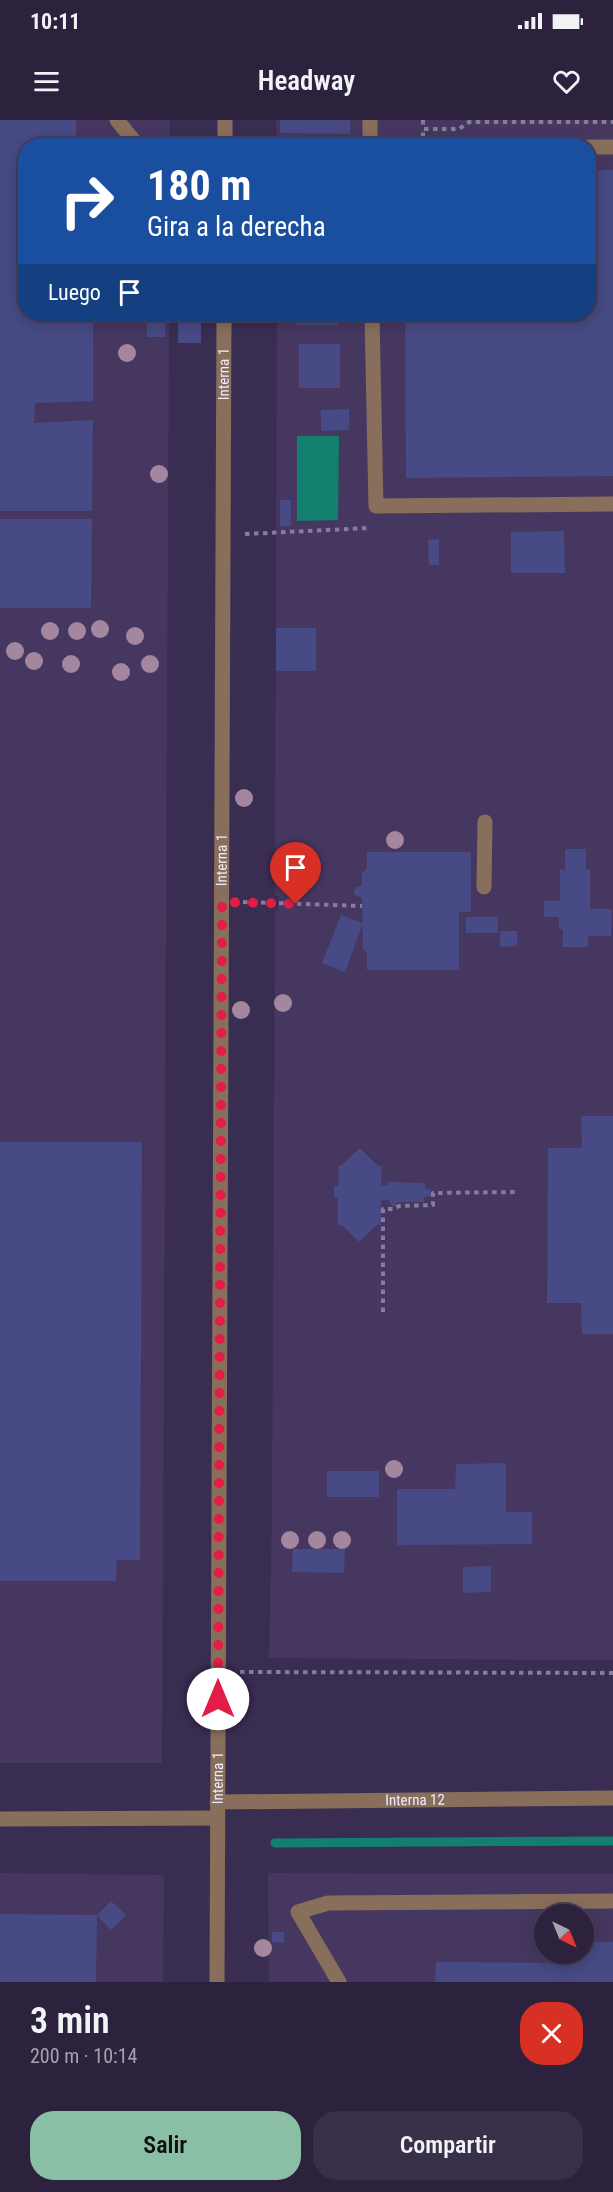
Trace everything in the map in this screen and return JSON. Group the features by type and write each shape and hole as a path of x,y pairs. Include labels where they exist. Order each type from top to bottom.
{"street":[{"path":"117,120 132,138"},
{"path":"225,120 225,138"},
{"path":"370,120 370,138"},
{"path":"596,147 613,147"},
{"name":"Interna 1","path":"217,1982 224,321"},
{"path":"372,321 376,506 613,504"},
{"path":"484,886 485,822"},
{"name":"Interna 12","path":"217,1802 613,1798"},
{"path":"0,1819 217,1818"},
{"path":"339,1982 298,1912 328,1903 613,1901"}],"path":[{"path":"423,120 423,138"},
{"path":"423,129 459,129 468,122 613,122"},
{"path":"222,902 363,906"},
{"path":"383,1312 383,1209 433,1205 432,1193 518,1192"},
{"path":"218,1672 613,1673"}],"shaded area":[{"path":"0,120 170,120 170,138 18,138 18,321 169,321 162,1763 0,1763"},
{"path":"276,120 613,120 613,1660 269,1658 272,1515 275,911 278,911 279,896 275,895 277,321 596,321 596,138 277,138"},
{"path":"297,436 339,436 338,520 297,521"},
{"path":"0,1873 164,1875 163,1982 0,1982"},
{"path":"268,1873 613,1874 613,1982 269,1982"}],"building":[{"path":"0,120 76,120 76,138 18,138 18,321 93,321 93,401 35,403 34,423 93,420 92,511 0,511"},
{"path":"280,120 350,120 350,134 280,133"},
{"path":"596,170 613,170 613,476 406,478 405,321 596,321"},
{"path":"147,321 165,321 165,337 147,337"},
{"path":"178,321 201,321 201,343 178,343"},
{"path":"297,321 338,321 338,325 297,325"},
{"path":"299,344 340,344 340,388 299,388"},
{"path":"349,409 349,430 321,431 321,410"},
{"path":"280,500 291,500 291,526 280,526"},
{"path":"0,519 92,519 91,608 0,608"},
{"path":"564,531 565,573 511,573 511,532"},
{"path":"439,539 439,565 429,565 428,540"},
{"path":"276,628 316,628 316,671 276,671"},
{"path":"565,849 586,849 586,869 590,869 590,909 612,909 611,936 588,936 588,947 563,947 563,929 559,929 559,917 544,917 544,901 560,901 560,869 565,870"},
{"path":"367,852 471,852 471,912 459,912 459,970 367,970 367,953 363,949 362,898 354,894 355,888 362,885 362,873 367,868"},
{"path":"341,915 363,923 345,972 322,963"},
{"path":"466,917 498,917 498,933 466,933"},
{"path":"500,931 517,931 517,946 500,947"},
{"path":"581,1116 613,1116 613,1334 582,1334 581,1303 547,1303 548,1148 582,1148"},
{"path":"0,1142 142,1142 140,1560 117,1560 116,1581 0,1581"},
{"path":"360,1148 378,1166 382,1166 381,1185 388,1185 388,1182 425,1183 425,1189 431,1189 431,1196 424,1197 424,1202 398,1202 393,1207 388,1200 381,1200 381,1225 377,1225 359,1242 342,1225 338,1225 338,1198 334,1197 334,1186 338,1186 339,1165 342,1165"},
{"path":"506,1463 506,1512 532,1512 532,1544 397,1545 397,1489 455,1489 456,1464"},
{"path":"327,1471 379,1471 379,1497 327,1497"},
{"path":"293,1549 345,1549 344,1573 292,1572"},
{"path":"491,1566 491,1592 463,1593 463,1567"},
{"path":"111,1901 126,1915 111,1930 97,1915"},
{"path":"0,1914 97,1915 96,1982 0,1982"},
{"path":"272,1932 284,1932 284,1943 272,1942"},
{"path":"594,1942 613,1942 613,1982 435,1982 436,1962 594,1964"}],"waterway":[{"path":"275,1843 613,1841"}],"route":[{"path":"218,1699 222,902 296,904"}]}
